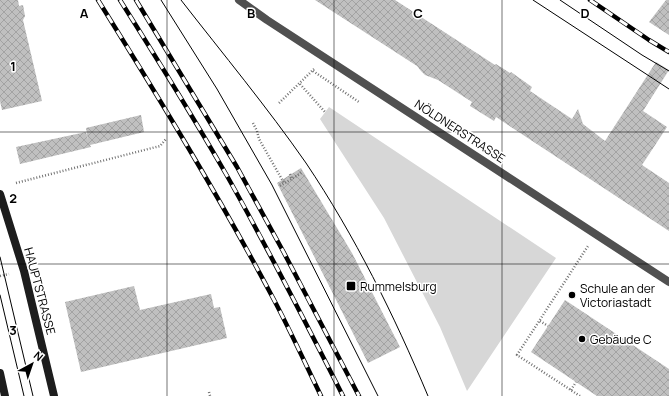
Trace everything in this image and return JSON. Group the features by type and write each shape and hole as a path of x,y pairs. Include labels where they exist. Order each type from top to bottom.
{"main road":[{"name":"HAUPTSTRASSE","path":"0,194 24,271 54,396"},
{"path":"0,373 6,396"}],"street":[{"name":"NÖLDNERSTRASSE","path":"239,0 322,56 669,282"}],"path":[{"path":"278,103 313,71 322,56"},
{"path":"313,71 359,102"},
{"path":"300,84 325,112"},
{"path":"253,123 259,139 284,183"},
{"path":"16,183 160,146 166,139"},
{"path":"280,186 303,172"},
{"path":"290,174 292,179"},
{"path":"580,396 517,355 596,234"},
{"path":"0,276 5,274"},
{"path":"540,320 548,326"},
{"path":"571,390 576,382"},
{"path":"209,392 210,396"}],"shaded area":[{"path":"329,107 556,258 467,391 440,327 384,218 320,119"}],"building":[{"path":"0,0 18,0 19,6 23,5 25,16 23,20 42,101 2,110 0,101"},
{"path":"315,0 395,0 495,65 496,64 510,73 511,72 532,87 530,91 572,119 578,109 583,124 605,141 656,62 669,70 643,111 667,127 642,165 669,183 669,231 496,117 494,121 470,106 472,102 438,80 425,75 417,66"},
{"path":"666,0 669,0 669,35 649,22"},
{"path":"141,115 144,132 90,145 91,147 20,164 16,147 86,132 88,140 86,128"},
{"path":"301,168 352,253 400,347 368,363 277,183"},
{"path":"134,286 140,310 211,294 214,308 220,307 227,338 81,372 65,302"},
{"name":"Gebäude C","path":"565,300 669,369 669,396 597,396 531,352"}],"tram line":[{"path":"161,0 217,89 272,185 378,396"},
{"path":"181,0 276,122 306,163 324,191 373,276 428,396"},
{"path":"533,0 669,89"},
{"path":"560,0 642,55 669,71"},
{"path":"0,257 33,396"},
{"path":"0,295 24,396"}],"railway":[{"path":"98,0 166,110 231,222 279,310 321,396"},
{"path":"120,0 174,86 226,174 286,284 343,396"},
{"path":"136,0 237,167 359,396"},
{"path":"590,0 669,52"}],"place":[{"name":"Rummelsburg","path":"351,286"},
{"name":"Schule an der Victoriastadt","path":"572,295"},
{"name":"Gebäude C","path":"582,339"}]}
